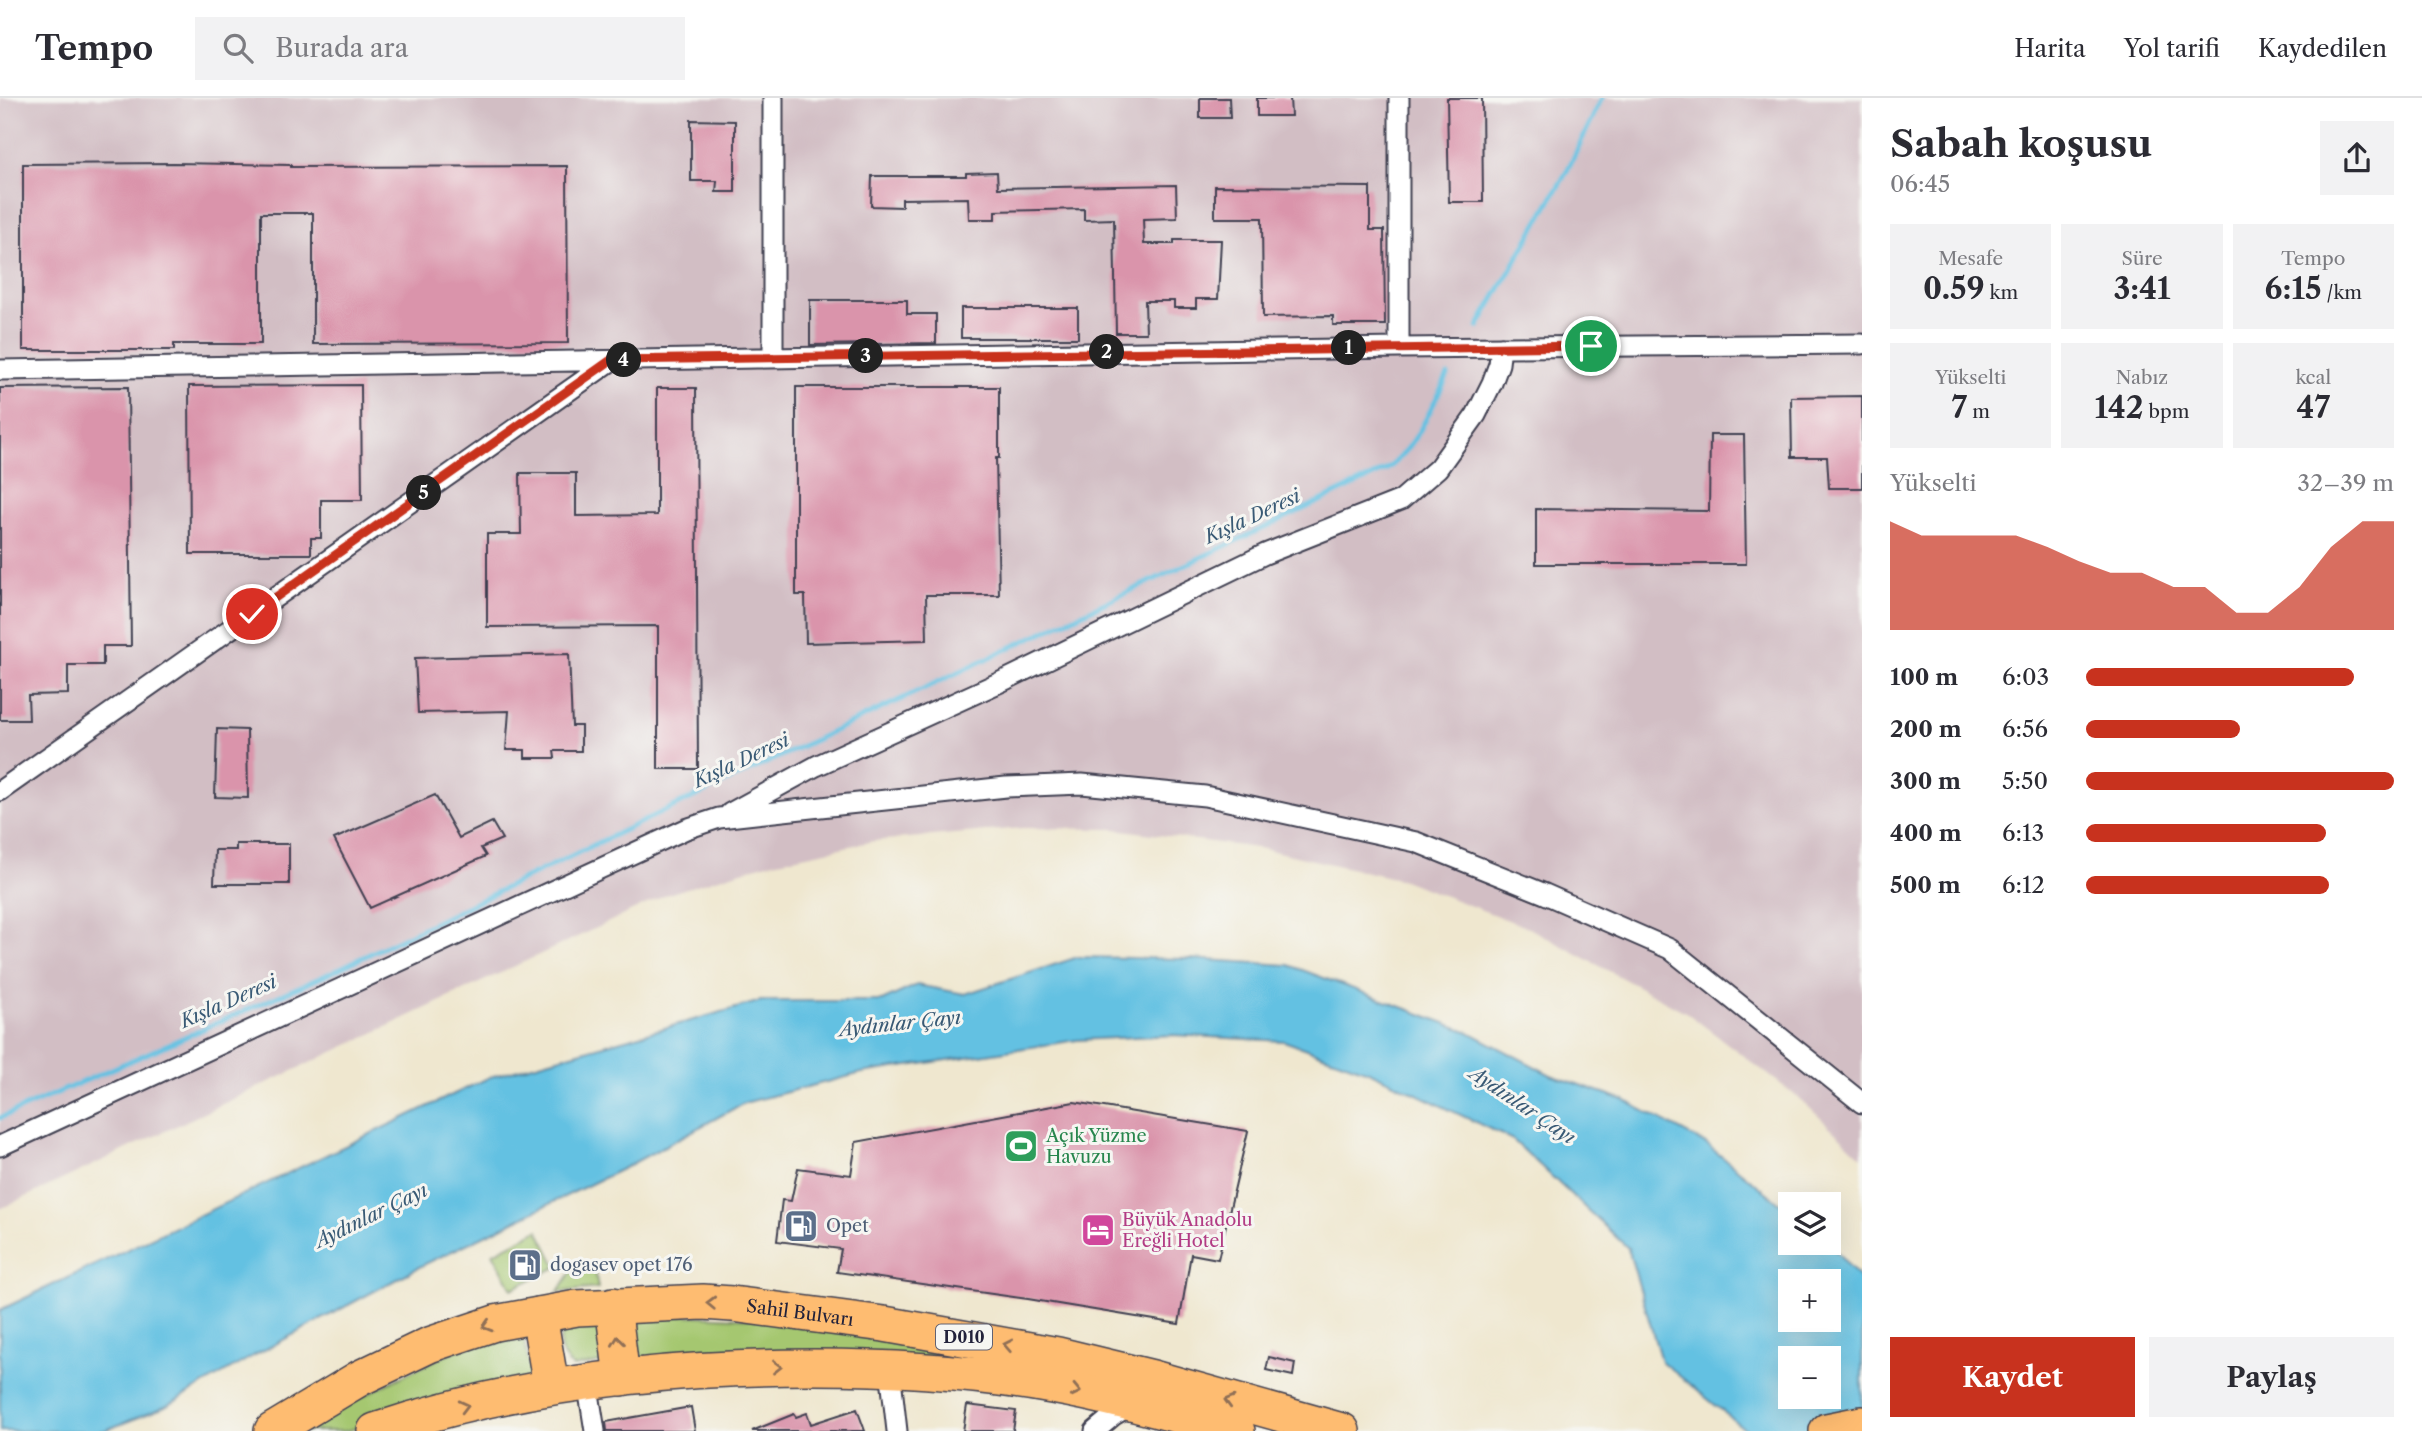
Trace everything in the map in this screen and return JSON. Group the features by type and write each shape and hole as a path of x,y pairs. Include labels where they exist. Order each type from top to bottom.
{"highway":[{"name":"Sahil Bulvarı","path":"272,1431 360,1378 429,1345 495,1323 613,1304 732,1304 974,1338 1091,1362 1342,1431"},
{"path":"613,1304 622,1378"},
{"path":"539,1315 551,1386"},
{"name":"D010","path":"374,1431 551,1386 748,1367 890,1369 972,1375 1039,1384 1133,1404 1237,1431"},
{"path":"1827,1431 1862,1423"}],"street":[{"path":"773,98 773,358"},
{"path":"1399,98 1399,348"},
{"path":"0,370 1399,348 1862,344"},
{"path":"0,1146 687,829 719,818 816,766 1007,679 1265,554 1401,500 1438,468 1476,415 1499,364 1501,347"},
{"path":"0,791 611,360"},
{"path":"719,818 1006,787 1082,785 1205,796 1416,842 1545,894 1670,949 1862,1103"},
{"path":"890,1369 897,1431"},
{"path":"587,1381 595,1431"},
{"path":"1095,1431 1133,1404"}],"shaded area":[{"path":"0,98 1862,98 1862,1157 1799,1098 1687,1013 1529,928 1403,880 1264,849 1115,829 1023,828 874,841 764,864 668,894 0,1209"}],"green space":[{"path":"538,1230 557,1267 512,1289 493,1253"},
{"path":"594,1264 598,1288 558,1292 572,1271"},
{"path":"631,1313 785,1320 1054,1367 740,1351 634,1366"},
{"path":"603,1321 606,1362 573,1367 561,1351 560,1339 565,1328 569,1322"},
{"path":"522,1332 533,1381 452,1400 346,1431 293,1431 457,1349"}],"water":[{"name":"Aydınlar Çayı","path":"1078,957 1190,959 1289,965 1469,1032 1551,1075 1624,1100 1706,1144 1778,1201 1778,1255 1839,1255 1862,1281 1862,1431 1747,1431 1661,1361 1628,1248 1513,1140 1371,1072 1284,1041 1173,1035 1077,1040 862,1073 744,1103 626,1167 423,1265 253,1356 165,1407 103,1431 0,1431 0,1310 490,1077 761,1001 882,1001 917,985 965,994"}],"building":[{"path":"1200,98 1229,98 1230,118 1200,118"},
{"path":"1257,98 1290,98 1291,116 1257,116"},
{"path":"1447,98 1482,98 1483,202 1449,202"},
{"path":"691,120 735,121 735,192 716,192 717,181 691,181"},
{"path":"174,163 291,167 567,166 568,343 313,344 313,213 261,213 261,344 174,344 174,350 23,350 23,164"},
{"path":"997,172 998,188 1176,185 1177,218 1143,219 1144,244 1174,244 1174,240 1221,240 1218,299 1196,299 1196,308 1174,308 1174,301 1145,301 1146,333 1116,333 1114,219 1084,220 1084,209 995,211 995,219 969,219 968,198 902,199 902,207 871,206 872,176 966,176 966,173"},
{"path":"1215,186 1370,187 1370,230 1384,230 1385,325 1333,325 1333,316 1263,317 1262,218 1215,218"},
{"path":"810,300 907,300 907,314 936,314 936,343 810,345"},
{"path":"961,308 1078,308 1078,338 961,338"},
{"path":"361,385 362,500 321,500 321,538 311,538 311,554 190,554 189,386"},
{"path":"128,387 131,646 103,646 103,665 68,665 68,694 28,695 29,720 0,720 0,388"},
{"path":"796,387 999,387 999,458 996,458 999,595 926,595 927,640 806,643 805,595 796,595"},
{"path":"657,388 696,388 698,769 658,769 658,626 487,627 487,534 521,534 520,473 576,473 576,516 657,515"},
{"path":"1862,396 1862,488 1829,488 1827,457 1792,457 1791,397"},
{"path":"1710,435 1744,435 1746,564 1536,564 1536,509 1709,511"},
{"path":"569,654 572,726 581,726 581,751 554,751 555,758 525,758 525,750 506,750 509,711 418,713 415,658"},
{"path":"217,729 247,730 248,798 215,797"},
{"path":"435,795 459,838 492,822 502,839 481,848 486,856 370,908 334,839"},
{"path":"236,844 289,844 289,884 214,884 215,850 236,850"},
{"name":"Büyük Anadolu Ereğli Hotel","path":"1074,1102 1248,1131 1218,1259 1191,1254 1179,1324 837,1272 841,1249 777,1241 782,1200 791,1201 798,1168 851,1175 856,1142"},
{"path":"1269,1357 1295,1363 1293,1376 1266,1370"},
{"path":"967,1405 1016,1411 1013,1431 963,1431"},
{"path":"691,1407 695,1431 607,1431 606,1422"},
{"path":"857,1409 865,1431 752,1431 794,1414 796,1417 807,1413 811,1424"}],"waterway":[{"name":"Kışla Deresi","path":"1478,327 1566,173 1602,98"},
{"name":"Kışla Deresi","path":"0,1118 324,976 637,824 1386,470 1397,461 1414,439 1448,375"}],"place":[{"name":"Açık Yüzme Havuzu","path":"1021,1146"},
{"name":"Opet","path":"801,1226"},
{"name":"Büyük Anadolu Ereğli Hotel","path":"1098,1230"},
{"name":"dogasev opet 176","path":"525,1265"}],"route":[{"path":"252,614 611,360 1591,346"}]}
